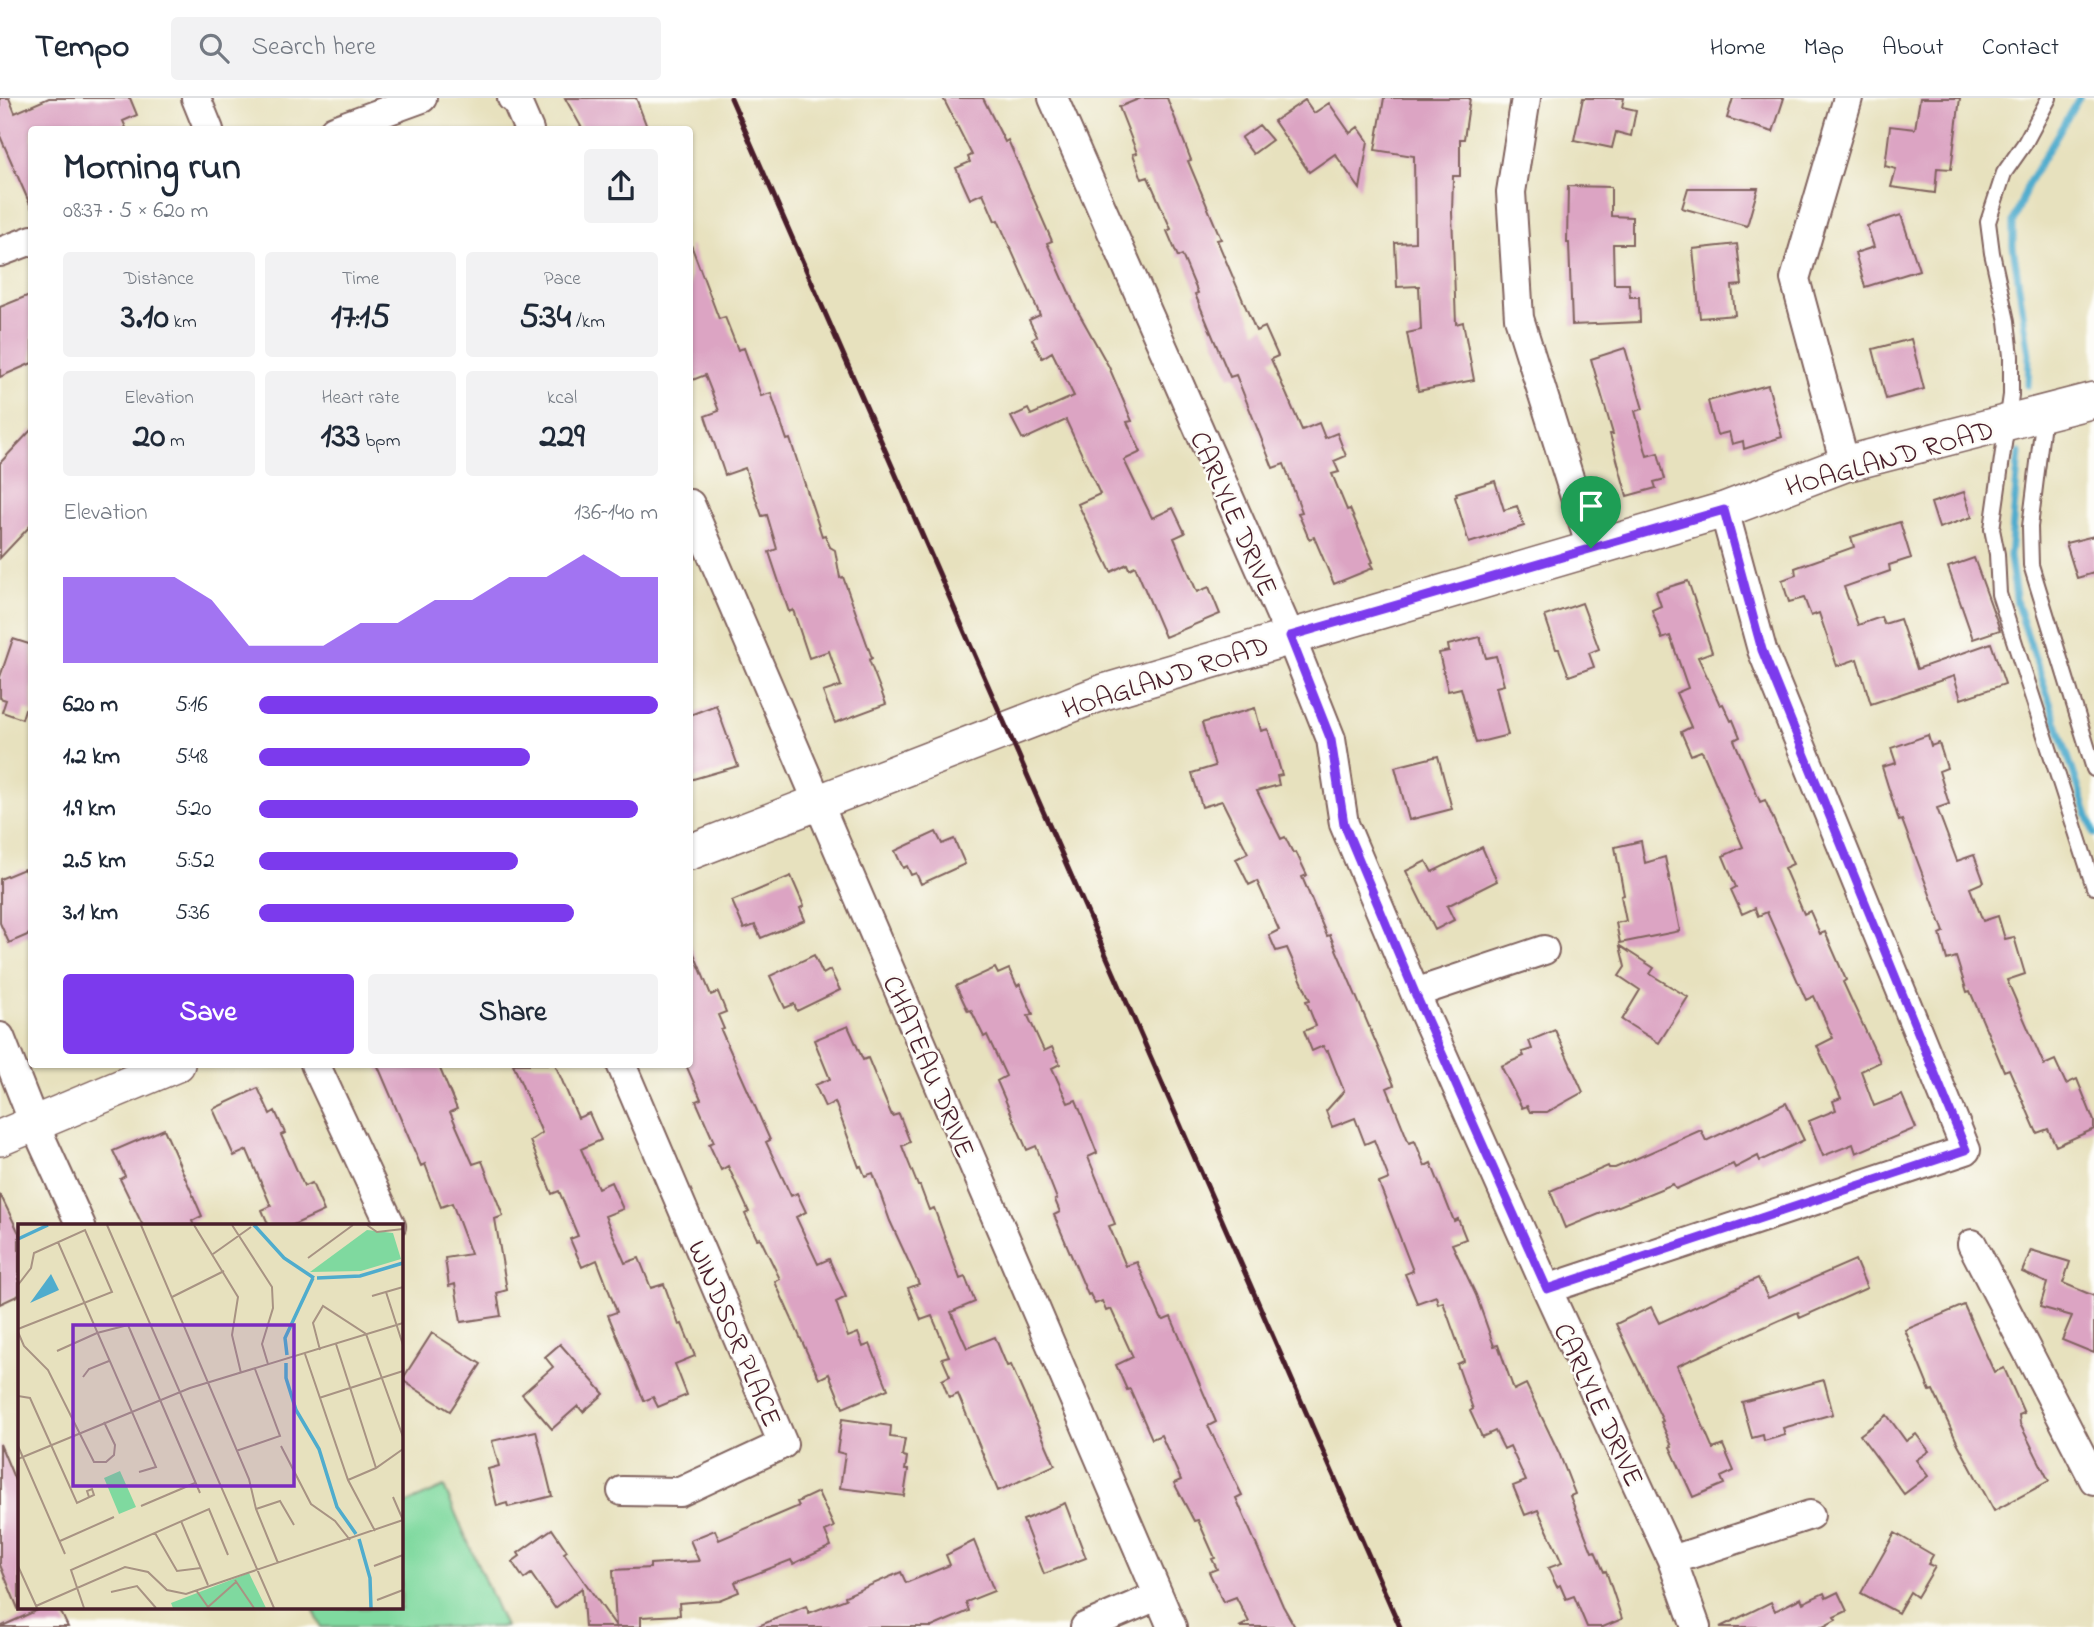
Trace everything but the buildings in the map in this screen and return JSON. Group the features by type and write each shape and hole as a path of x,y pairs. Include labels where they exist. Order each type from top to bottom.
{"street":[{"path":"196,98 207,126"},
{"path":"345,126 422,98"},
{"path":"512,98 516,100 527,126"},
{"name":"CARLYLE DRIVE","path":"1053,98 1290,636 1331,740 1344,824 1415,993 1672,1560 1696,1627"},
{"path":"1525,98 1511,192 1519,318 1591,548"},
{"path":"1845,464 1795,279 1848,98"},
{"path":"0,252 28,242"},
{"name":"HOAGLAND ROAD","path":"693,851 1104,692 1724,510 1845,464 2094,400"},
{"path":"1547,1289 1966,1150 1762,650 1724,510"},
{"name":"CHATEAU DRIVE","path":"693,511 1172,1627"},
{"path":"1415,993 1544,950"},
{"path":"0,1037 34,1123 80,1224"},
{"path":"0,1138 167,1068"},
{"path":"317,1068 390,1224"},
{"name":"WINDSOR PLACE","path":"622,1491 680,1492 783,1444 623,1068"},
{"path":"1972,1244 2094,1480"},
{"path":"1672,1560 1810,1515"},
{"path":"1085,1627 1157,1596"}],"lane":[{"path":"2049,98 2025,143 2004,173 1988,222 2011,356 2011,396 1992,529 1997,554 1999,594 2094,887"},
{"path":"2044,412 2030,527 2031,565 2094,769"}],"green space":[{"path":"444,1487 505,1627 321,1627 314,1610 402,1610 402,1506"}],"waterway":[{"path":"2028,385 2029,354 2013,246 2013,222 2029,182 2079,98"},
{"path":"2019,453 2010,556 2017,604 2094,834"}],"railway":[{"path":"731,98 1400,1627"}],"route":[{"path":"1724,510 1762,650 1966,1150 1547,1289 1415,993 1344,824 1331,740 1290,636 1591,548 1724,510"}]}
